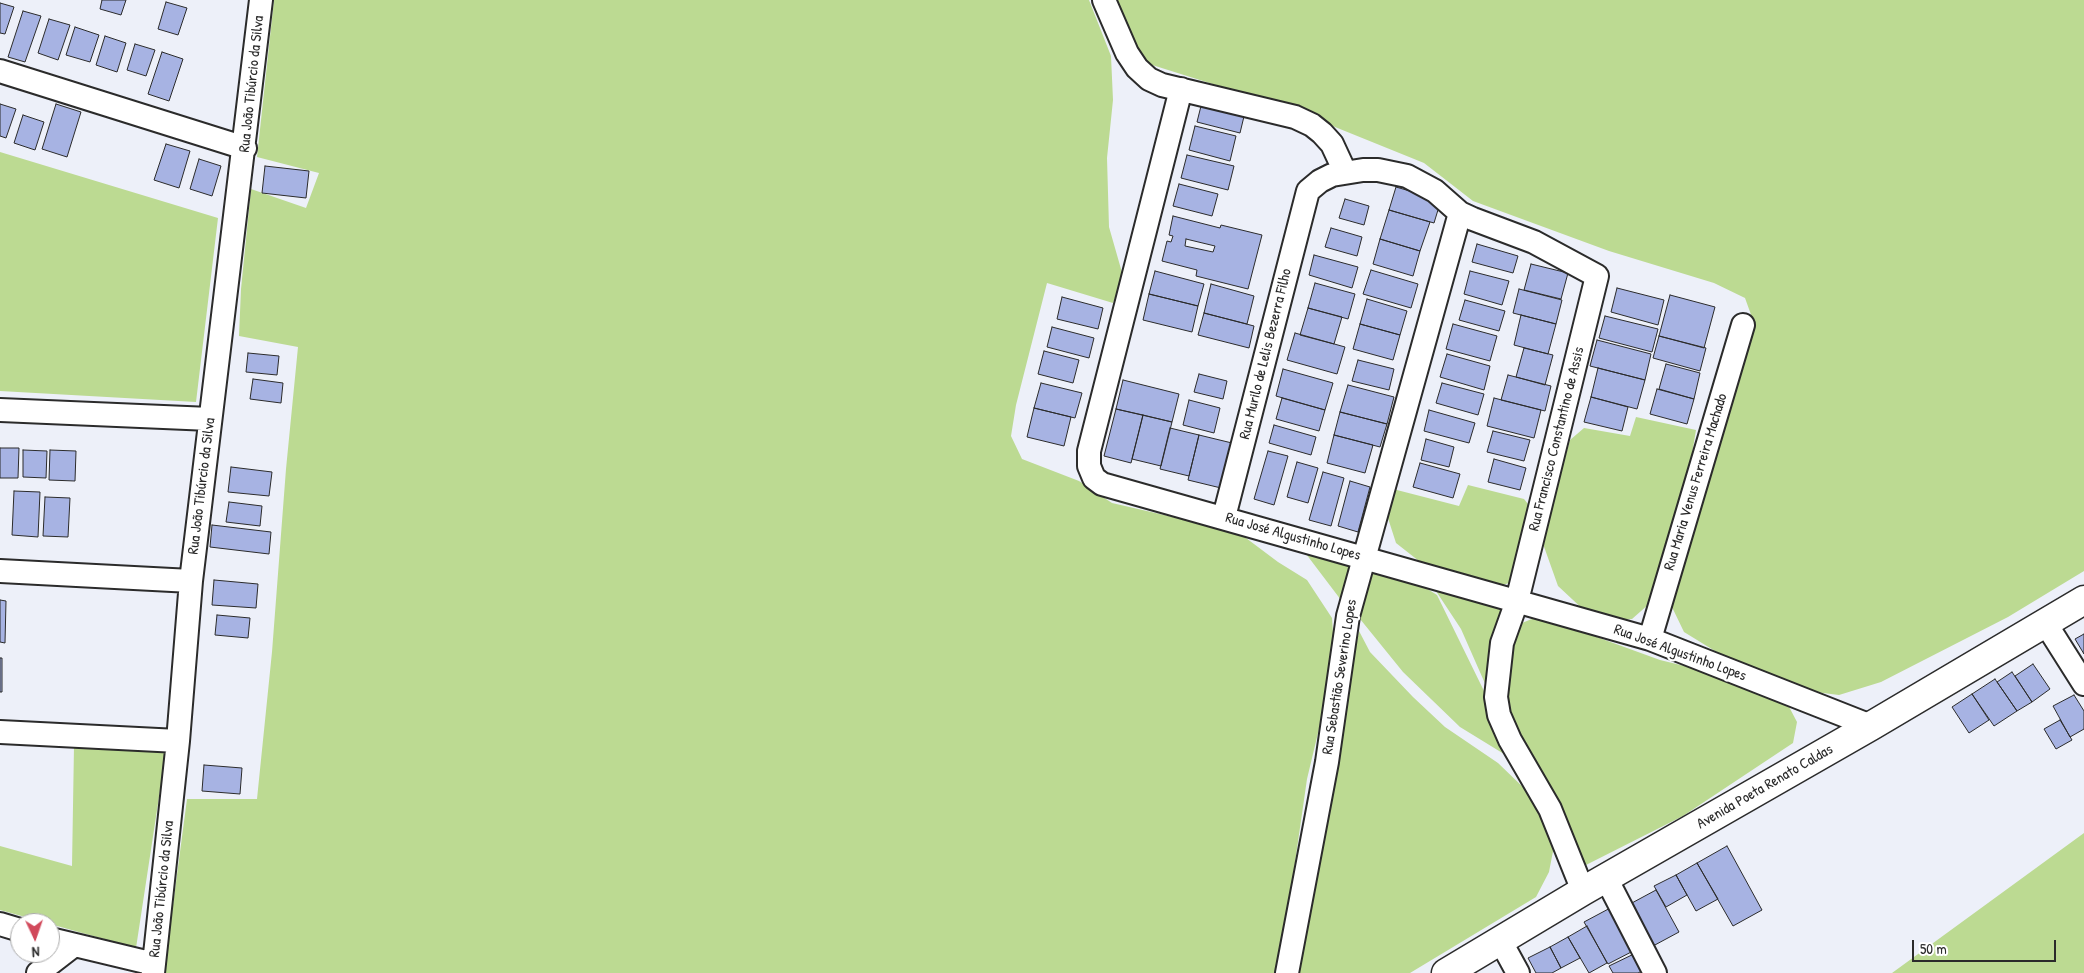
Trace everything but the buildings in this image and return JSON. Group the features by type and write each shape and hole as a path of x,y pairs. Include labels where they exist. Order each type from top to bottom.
{"main road":[{"name":"Avenida Poeta Renato Caldas","path":"1446,973 1595,884 1871,726 2084,600"}],"street":[{"name":"Rua João Tibúrcio da Silva","path":"153,968 178,741 191,581 245,148 261,0"},
{"path":"1104,0 1127,53 1137,68 1149,79 1162,85 1181,88 1295,117 1322,132 1332,144 1345,172 1378,170 1407,176 1436,191 1460,213"},
{"path":"0,71 245,148"},
{"name":"Rua José Algustinho Lopes","path":"1181,88 1089,451 1089,466 1094,478 1102,484 1650,639 1871,726"},
{"name":"Rua Murilo de Lelis Bezerra Filho","path":"1224,518 1308,191 1332,175 1345,172"},
{"name":"Rua Francisco Constantino de Assis","path":"1460,213 1534,242 1597,276 1517,601 1502,643 1496,690 1499,715 1510,740 1595,884 1655,973"},
{"name":"Rua Sebastião Severino Lopes","path":"1287,973 1327,762 1348,616 1460,213"},
{"name":"Rua Maria Venus Ferreira Machado","path":"1650,639 1743,325"},
{"path":"0,410 210,419"},
{"path":"0,571 191,581"},
{"path":"2046,624 2084,684"},
{"path":"0,732 178,741"},
{"path":"1500,940 1518,973"},
{"path":"60,942 153,968"},
{"path":"38,973 73,946"}],"green space":[{"path":"274,0 1089,0 1111,56 1113,100 1107,158 1109,227 1123,276 1113,303 1047,283 1016,405 1011,436 1022,459 1079,481 1112,503 1238,532 1278,562 1307,580 1332,618 1335,662 1307,779 1287,918 1276,973 164,973 187,799 257,799 272,652 286,469 298,347 239,336 241,289 251,189 306,208 319,173 257,157"},
{"path":"1114,0 2084,0 2084,571 2008,617 1881,682 1839,695 1807,691 1728,659 1684,632 1671,605 1754,323 1745,298 1714,283 1609,251 1473,201 1424,163 1335,127 1303,110 1149,64 1132,38"},
{"path":"0,152 218,218 196,402 0,391"},
{"path":"1636,417 1696,430 1688,478 1649,604 1632,619 1609,621 1587,613 1558,586 1542,541 1570,440 1584,428 1630,436"},
{"path":"1468,485 1524,499 1528,504 1524,536 1516,567 1509,583 1493,588 1424,565 1396,543 1386,512 1393,489 1459,506"},
{"path":"1300,546 1352,561 1344,604"},
{"path":"1365,573 1402,573 1437,595 1484,691 1504,754 1460,727 1403,672 1356,614"},
{"path":"1432,585 1506,602 1487,688 1461,629"},
{"path":"1539,616 1660,660 1705,671 1786,701 1797,722 1793,743 1683,816 1582,867 1503,709 1510,642 1522,623"},
{"path":"1359,631 1370,652 1413,697 1445,727 1498,763 1526,790 1544,816 1554,846 1549,872 1536,897 1410,973 1297,973 1323,824"},
{"path":"74,746 166,751 136,948 60,927 60,913 11,913 0,910 0,846 72,866"},
{"path":"2084,833 2084,973 1892,973"}]}
